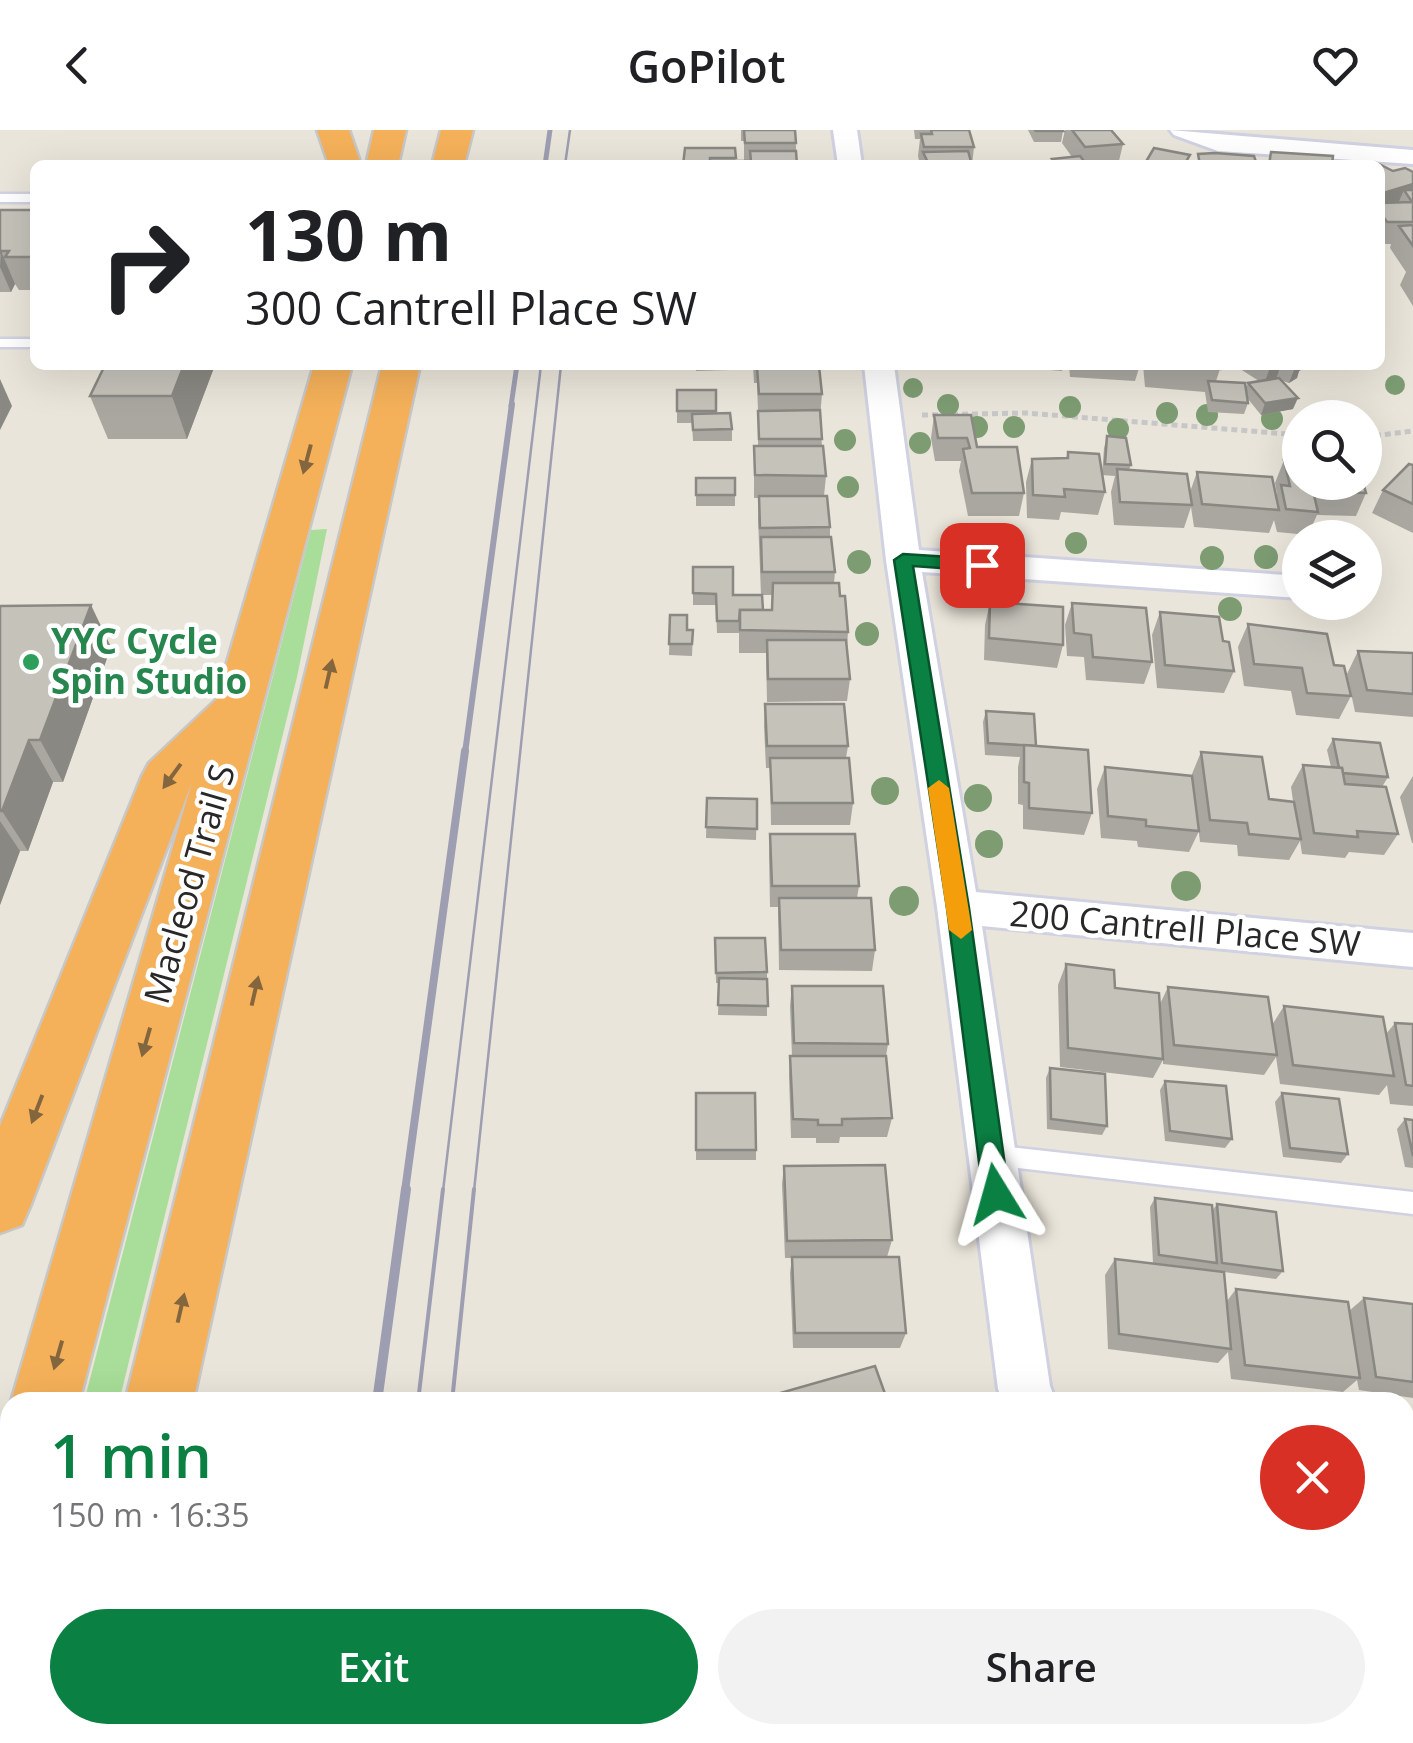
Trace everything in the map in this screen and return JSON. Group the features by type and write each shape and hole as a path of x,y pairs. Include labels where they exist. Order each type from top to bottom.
{"highway":[{"path":"334,130 344,160"},
{"path":"383,160 390,130"},
{"path":"449,160 457,130"},
{"name":"Macleod Trail S","path":"48,1392 332,370"},
{"path":"161,1392 400,370"},
{"path":"0,1204 167,776 239,706"}],"street":[{"path":"845,130 849,160"},
{"path":"1182,130 1218,144 1413,157"},
{"path":"880,370 903,560 958,908 1025,1392"},
{"path":"903,560 1282,586"},
{"name":"200 Cantrell Place SW","path":"958,908 1413,950"}],"lane":[{"path":"0,198 30,198"},
{"path":"0,343 30,343"},
{"path":"990,1155 1413,1203"}],"path":[{"path":"886,414 1026,413 1282,434"},
{"path":"1382,435 1413,431"}],"green space":[{"path":"327,529 297,677 121,1392 87,1392 311,530"}],"building":[{"path":"744,130 795,130 796,143 745,143"},
{"path":"931,130 969,130 974,147 924,147 921,134 932,134"},
{"path":"1072,130 1111,130 1123,144 1085,147"},
{"path":"685,148 735,148 736,158 684,160"},
{"path":"1154,148 1190,155 1187,160 1147,160"},
{"path":"750,151 796,151 797,160 751,160"},
{"path":"968,151 971,160 927,160 923,152"},
{"path":"1271,152 1333,156 1333,160 1270,160"},
{"path":"1198,154 1254,156 1255,160 1199,160"},
{"path":"1080,156 1083,160 1053,160"},
{"path":"1385,167 1413,172 1413,184 1385,192"},
{"path":"1404,190 1413,190 1413,222 1387,222 1385,203 1412,202"},
{"path":"0,210 30,210 30,257 5,257 9,251 0,254"},
{"path":"1413,225 1413,246 1399,226"},
{"path":"103,370 182,370 172,396 90,396"},
{"path":"757,370 819,370 822,394 759,394"},
{"path":"1279,378 1298,398 1265,403 1248,383"},
{"path":"1208,381 1245,383 1248,403 1212,400"},
{"path":"677,390 716,390 716,411 677,411"},
{"path":"820,410 822,439 759,439 758,411"},
{"path":"730,413 732,429 693,430 692,414"},
{"path":"934,415 971,415 977,447 1017,447 1024,493 972,493 963,449 970,448 967,438 938,438"},
{"path":"1107,436 1126,438 1131,465 1105,464"},
{"path":"754,446 823,446 826,476 755,475"},
{"path":"1068,452 1099,454 1105,492 1064,489 1065,497 1033,495 1032,459 1068,458"},
{"path":"1409,464 1413,465 1413,504 1383,490"},
{"path":"1117,469 1187,474 1192,505 1120,502"},
{"path":"1197,472 1272,477 1279,510 1202,504"},
{"path":"696,478 735,478 735,495 696,495"},
{"path":"759,496 827,496 830,527 760,528"},
{"path":"1284,500 1315,500 1318,512 1286,509"},
{"path":"761,537 831,537 835,572 762,572"},
{"path":"693,567 733,567 733,595 762,595 763,610 740,610 739,621 717,621 716,594 693,593"},
{"path":"773,583 839,583 840,596 845,596 848,632 740,630 740,610 772,610"},
{"path":"990,602 1063,607 1063,645 989,638"},
{"path":"1072,603 1146,608 1152,662 1093,657 1091,635 1074,633"},
{"path":"91,605 40,740 29,740 0,811 0,606"},
{"path":"1160,612 1219,617 1234,671 1165,665"},
{"path":"670,615 687,615 687,630 693,630 692,644 669,644"},
{"path":"1248,624 1327,634 1334,665 1344,666 1351,696 1307,693 1302,668 1254,664"},
{"path":"767,640 846,640 850,679 768,679"},
{"path":"1358,651 1413,653 1413,694 1367,690"},
{"path":"765,704 844,704 848,746 767,746"},
{"path":"986,711 1034,714 1036,746 988,743"},
{"path":"1333,739 1380,743 1388,777 1343,773"},
{"path":"1024,745 1088,750 1092,813 1029,808"},
{"path":"1201,752 1262,757 1269,799 1294,802 1301,839 1249,834 1247,823 1210,820"},
{"path":"770,758 849,758 853,803 772,803"},
{"path":"1303,765 1342,768 1345,784 1386,787 1398,834 1357,831 1358,837 1314,833"},
{"path":"1105,767 1192,776 1199,831 1146,826 1146,820 1108,816"},
{"path":"707,798 757,799 757,829 706,827"},
{"path":"770,834 855,834 859,886 772,886"},
{"path":"779,898 871,898 875,950 781,950"},
{"path":"715,938 765,938 767,972 716,973"},
{"path":"1066,964 1114,970 1115,988 1159,993 1163,1059 1068,1048"},
{"path":"719,978 767,979 768,1006 718,1005"},
{"path":"792,986 883,986 888,1044 794,1043"},
{"path":"1168,987 1268,997 1277,1055 1174,1045"},
{"path":"1284,1006 1383,1017 1394,1076 1293,1065"},
{"path":"1395,1023 1413,1024 1413,1086 1406,1085"},
{"path":"790,1056 886,1056 892,1118 842,1119 842,1125 793,1119"},
{"path":"1050,1068 1105,1074 1107,1126 1051,1119"},
{"path":"1165,1081 1226,1086 1232,1139 1170,1131"},
{"path":"696,1093 755,1093 756,1150 696,1150"},
{"path":"1282,1093 1339,1099 1348,1154 1290,1148"},
{"path":"1405,1119 1413,1120 1413,1156"},
{"path":"885,1165 892,1240 787,1241 784,1166"},
{"path":"1155,1198 1212,1205 1217,1263 1159,1255"},
{"path":"1217,1204 1276,1212 1283,1271 1222,1263"},
{"path":"792,1257 899,1257 906,1333 795,1333"},
{"path":"1115,1259 1224,1272 1231,1349 1119,1334"},
{"path":"1236,1289 1348,1302 1360,1378 1245,1365"},
{"path":"1364,1298 1413,1304 1413,1382 1376,1377"},
{"path":"875,1366 884,1392 784,1392"}],"tram line":[{"path":"566,160 570,130"},
{"path":"443,1191 540,370"},
{"path":"474,1191 560,370"},
{"path":"419,1392 443,1189"},
{"path":"453,1392 474,1189"}],"railway":[{"path":"546,160 550,130"},
{"path":"511,406 516,370"},
{"path":"465,753 512,404"},
{"path":"405,1191 465,751"},
{"path":"378,1392 406,1189"}],"slow traffic":[{"path":"939,788 961,930"}],"place":[{"name":"YYC Cycle Spin Studio","path":"31,662"}],"route":[{"path":"982,565 903,560 958,908 996,1194"}]}
